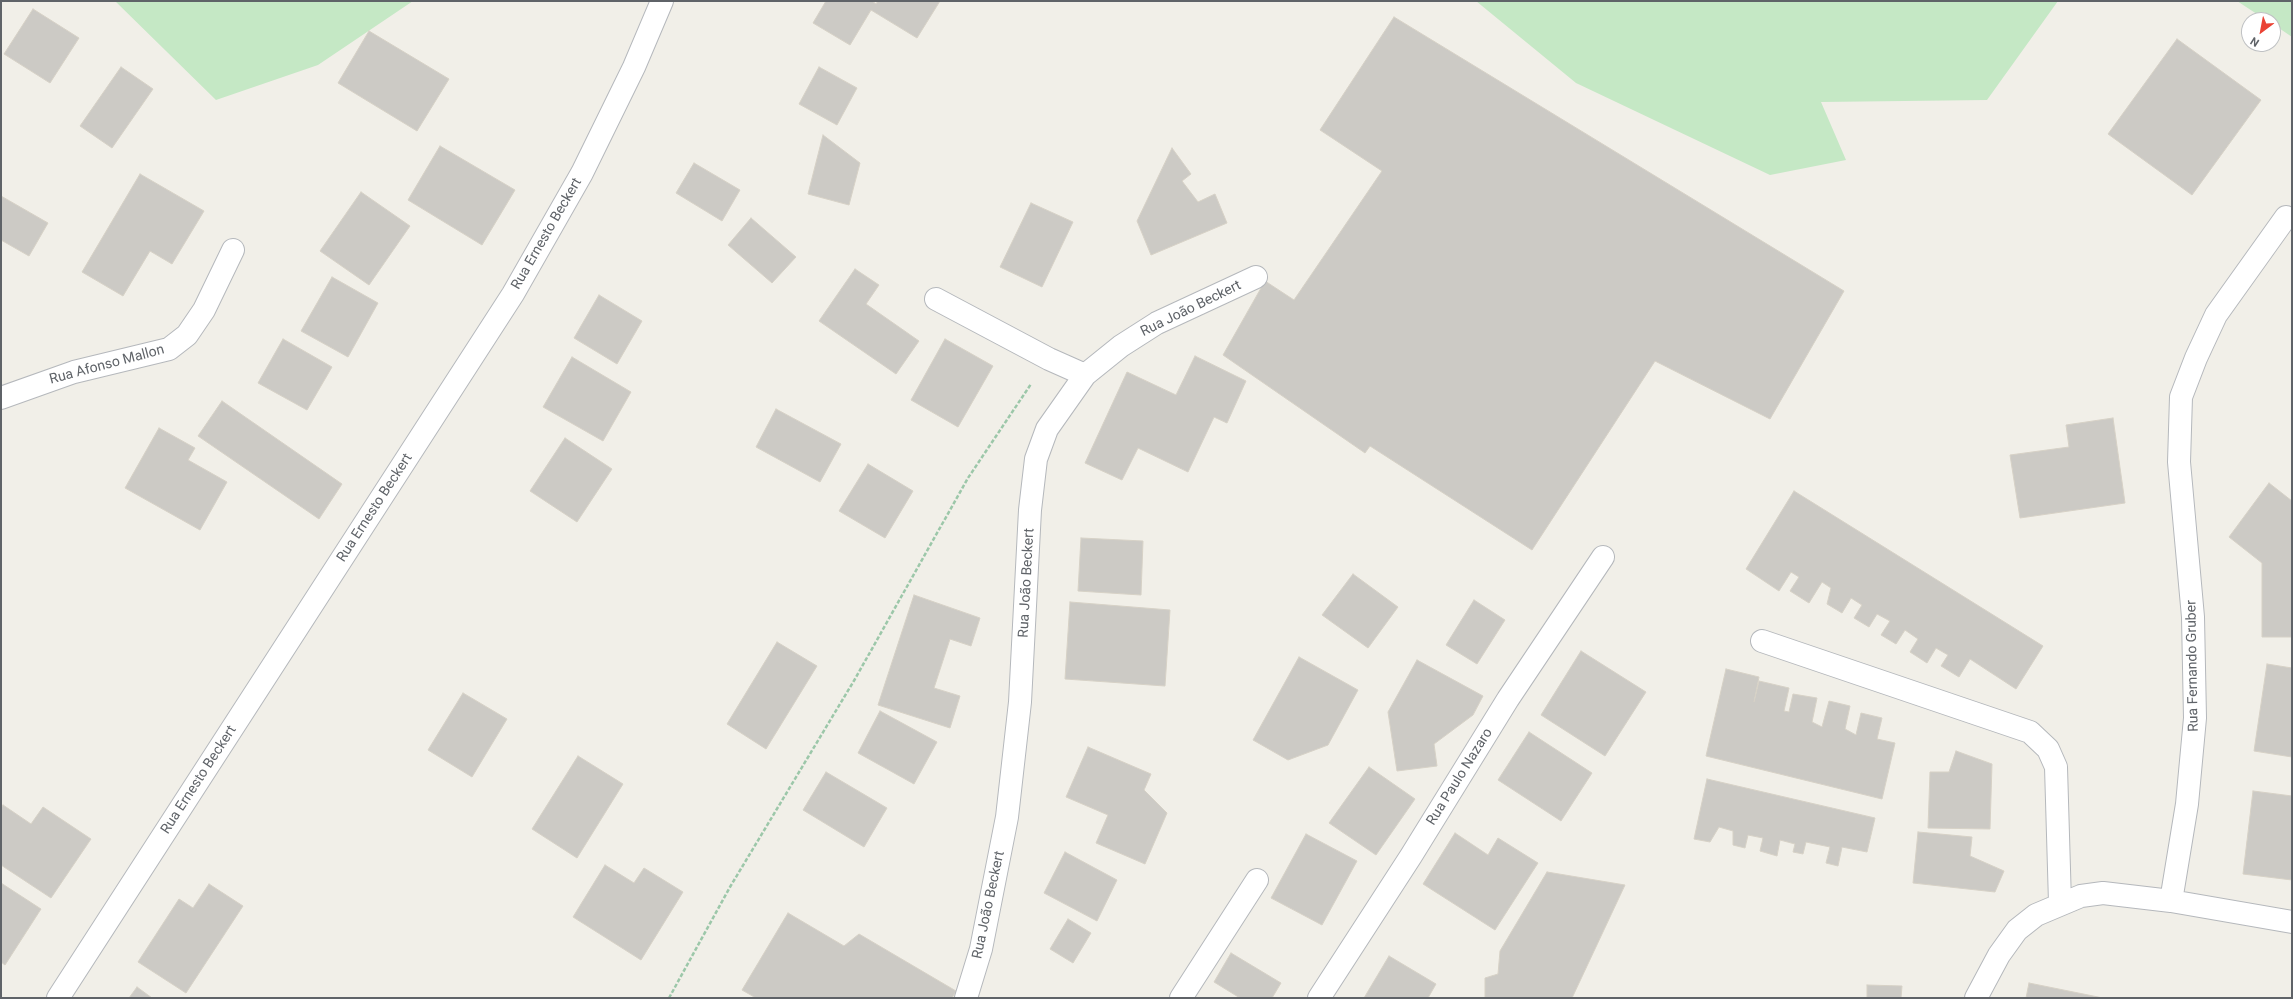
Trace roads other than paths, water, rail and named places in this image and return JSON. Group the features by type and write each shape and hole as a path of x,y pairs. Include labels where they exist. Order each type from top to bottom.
{"street":[{"name":"Rua Ernesto Beckert","path":"58,998 513,294 582,173 634,67 662,1"},
{"name":"Rua Fernando Gruber","path":"2171,901 2187,804 2195,718 2194,618 2178,462 2181,397 2196,358 2216,315 2286,217"},
{"name":"Rua Afonso Mallon","path":"1,398 74,372 169,349 187,335 204,310 233,250"},
{"name":"Rua João Beckert","path":"966,998 986,927 1007,817 1015,760 1021,694 1030,510 1036,459 1047,429 1085,375 1121,346 1156,323 1256,278"},
{"path":"936,299 1049,359 1085,375"},
{"name":"Rua Paulo Nazaro","path":"1319,998 1411,856 1508,699 1603,557"},
{"path":"1762,641 2030,732 2048,749 2056,768 2060,903"},
{"path":"1181,998 1257,880"},
{"path":"1976,998 1999,955 2017,930 2036,915 2060,903 2081,896 2103,893 2171,901 2292,922"}]}
